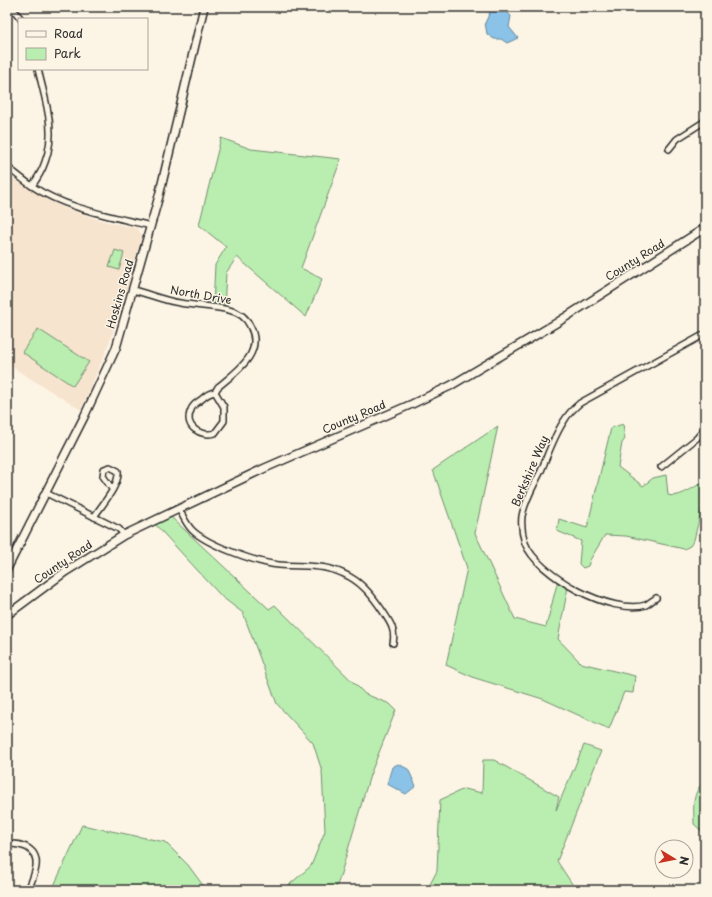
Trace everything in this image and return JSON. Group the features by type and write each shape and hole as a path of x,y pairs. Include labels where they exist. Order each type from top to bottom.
{"street":[{"path":"9,7 14,10 20,18"},
{"name":"Hoskins Road","path":"7,569 110,362 122,330 151,226 204,7"},
{"path":"32,186 45,163 50,149 51,133 38,70"},
{"path":"669,149 677,139 705,121"},
{"path":"7,167 32,186 87,210 151,226"},
{"name":"County Road","path":"7,615 65,572 124,535 265,468 444,389 558,322 705,228"},
{"name":"North Drive","path":"133,290 179,303 229,310 240,313 245,318 252,329 254,336 253,350 245,365 218,387 215,392 209,393 191,409 189,416 190,423 196,432 202,434 215,433 221,428 224,422 224,407 215,392"},
{"name":"Berkshire Way","path":"656,598 646,604 631,606 606,602 595,599 558,577 540,564 529,552 522,531 523,514 560,426 574,408 580,403 705,334"},
{"path":"661,467 697,438 705,428"},
{"path":"94,517 112,489"},
{"path":"46,493 120,529 124,535"},
{"path":"179,509 186,522 196,534 248,558 280,565 324,567 352,578 369,593 392,626 395,635 394,643"},
{"path":"7,845 15,843 25,847 33,852 36,857 35,874 28,890"}],"shaded area":[{"path":"7,174 38,194 65,208 103,221 137,228 142,235 121,311 81,410 7,364"}],"green space":[{"path":"221,138 251,149 341,159 301,268 322,279 306,317 237,257 226,273 224,308 213,307 215,265 226,247 199,225"},
{"path":"115,250 124,253 119,270 109,267"},
{"path":"38,329 89,362 73,386 22,352"},
{"path":"623,424 625,439 622,443 618,467 643,486 653,478 666,475 668,495 672,496 682,494 705,481 705,505 701,511 694,540 690,546 684,549 626,536 605,535 588,566 583,568 579,564 581,541 557,531 559,519 587,528 611,428"},
{"path":"498,426 475,533 515,619 546,627 558,580 568,587 558,639 581,663 635,676 633,693 624,692 609,729 543,699 475,678 446,665 467,568 433,470"},
{"path":"171,517 269,609 275,605 365,694 390,704 396,710 370,775 335,890 283,890 311,866 325,831 322,771 313,743 277,704 243,613 222,597 154,523"},
{"path":"584,745 601,751 557,861 576,890 480,890 480,888 457,887 455,890 427,890 437,871 440,800 464,789 482,793 483,760 494,760 559,797 556,810"},
{"path":"705,781 705,834 694,824 694,801 697,790"},
{"path":"82,825 165,842 188,865 202,884 203,890 52,890"}],"water":[{"path":"502,7 511,16 509,27 518,38 507,43 501,39 494,39 487,34 485,23 492,8 497,9"},
{"path":"398,764 408,769 416,786 406,794 387,784 392,767"}]}
